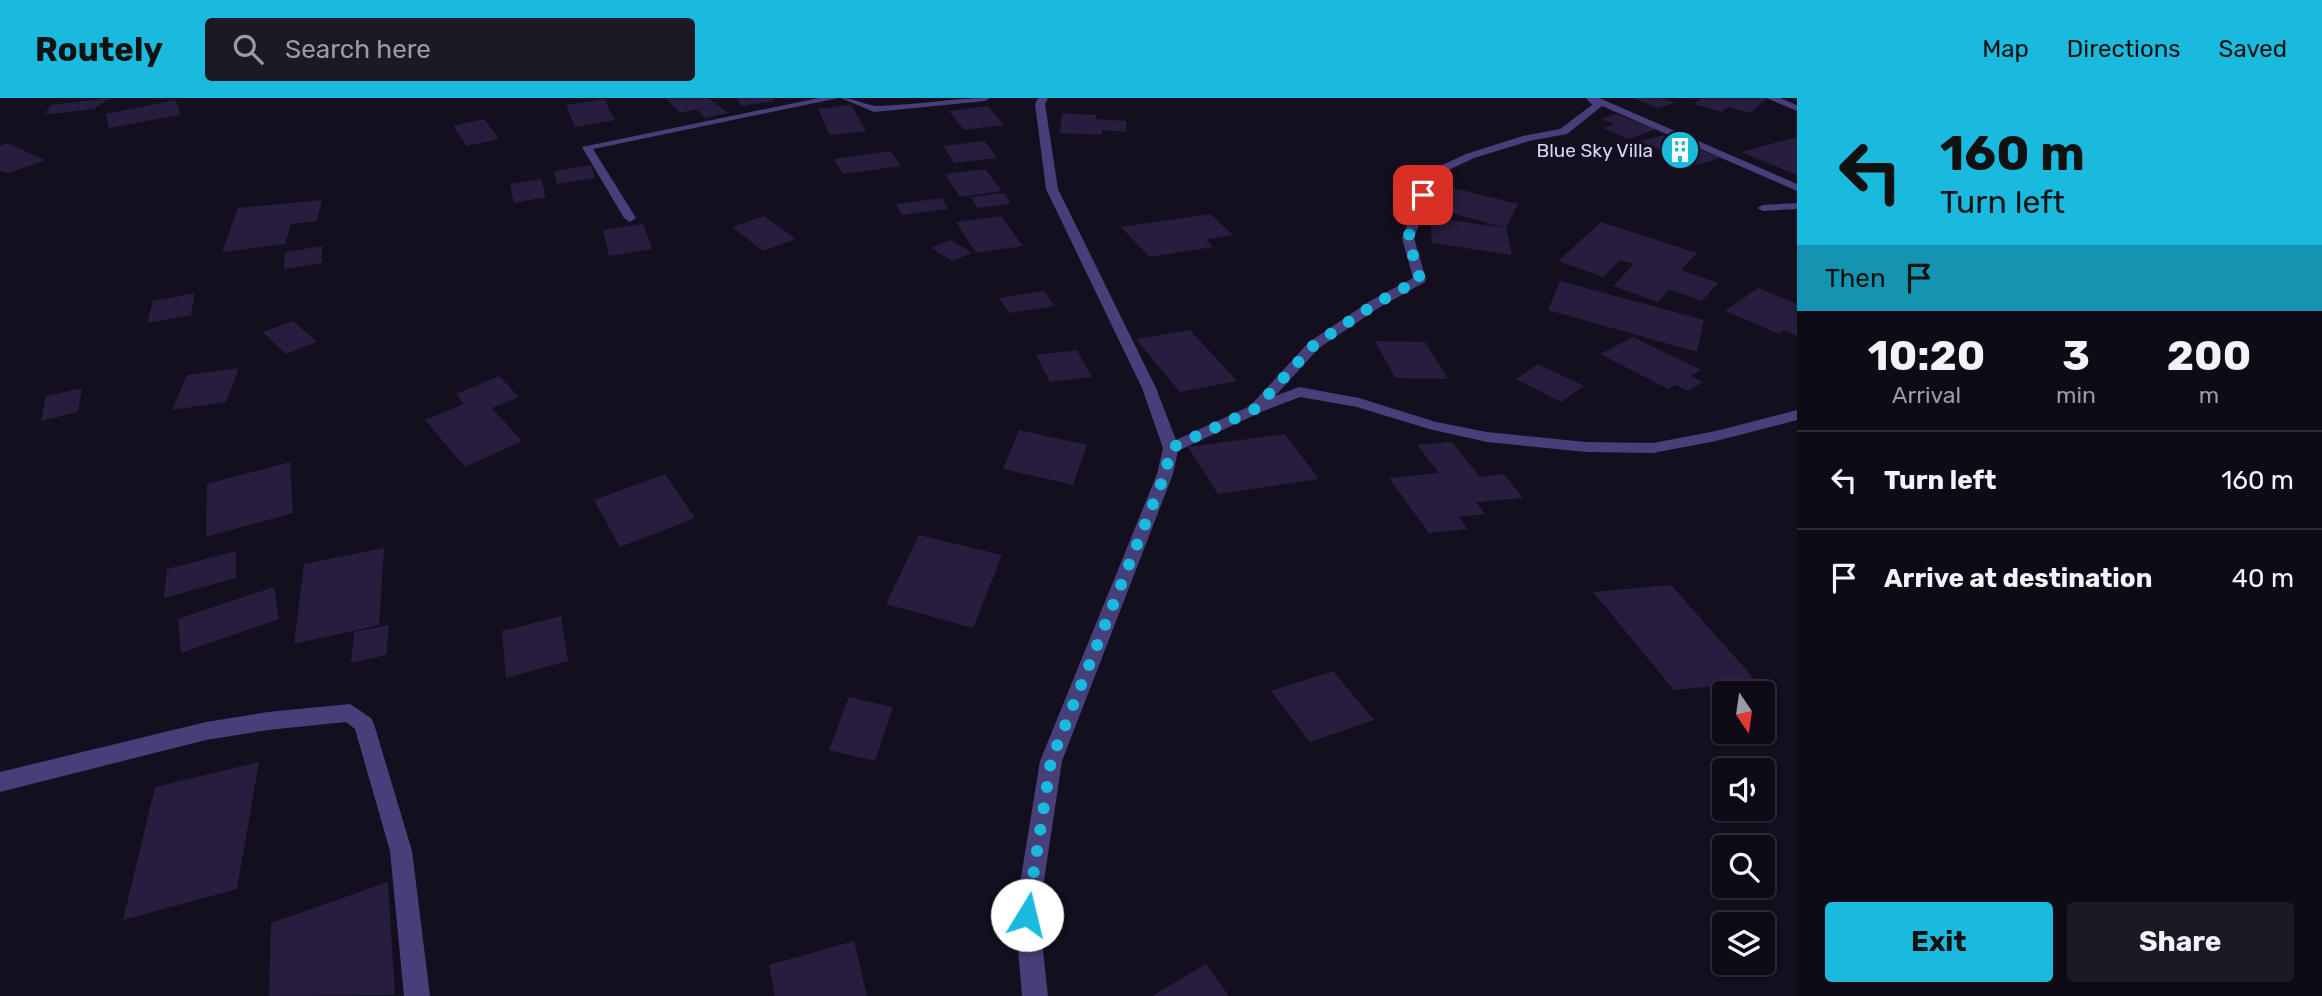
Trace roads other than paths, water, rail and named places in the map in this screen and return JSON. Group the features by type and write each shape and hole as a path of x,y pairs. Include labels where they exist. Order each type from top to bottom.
{"street":[{"path":"630,218 587,148 834,98"},
{"path":"846,98 874,109 985,98"},
{"path":"1591,98 1797,188"},
{"path":"1255,409 1314,345 1375,304 1420,279 1408,238 1431,174 1527,138 1563,132 1597,106 1591,98"},
{"path":"1771,98 1797,108"},
{"path":"1035,996 1027,915 1051,761 1165,474 1171,448 1149,388 1052,189 1039,100"},
{"path":"1763,208 1797,206"},
{"path":"1171,448 1299,392 1359,403 1434,426 1487,437 1586,447 1653,448 1716,436 1797,415"},
{"path":"0,782 41,774 188,735 288,717 350,713 364,724 401,851 416,996"}],"place":[{"name":"Blue Sky Villa","path":"1680,150"}]}
